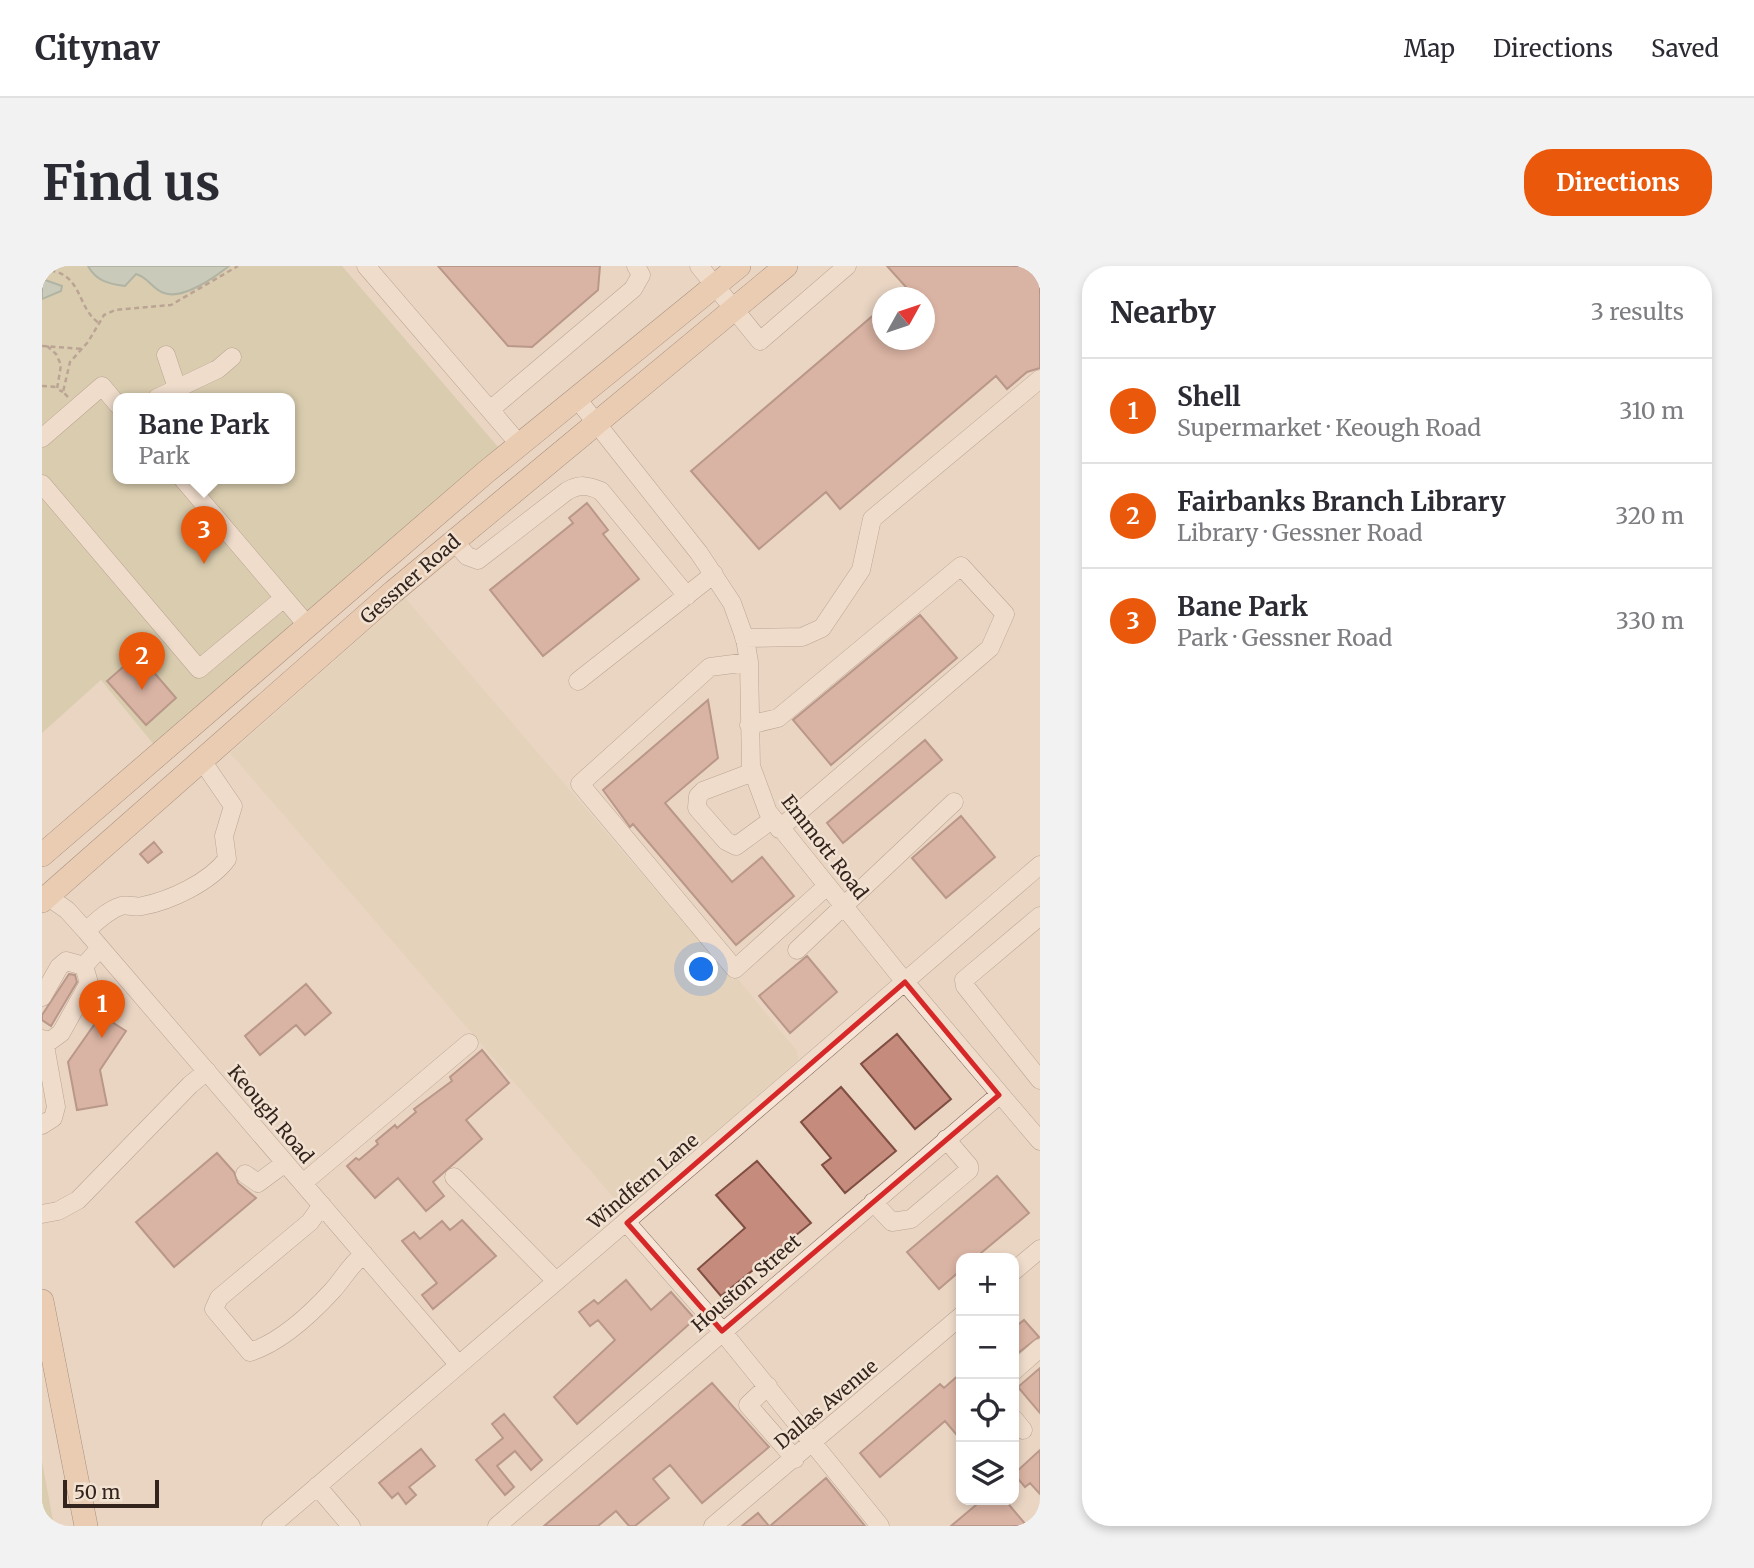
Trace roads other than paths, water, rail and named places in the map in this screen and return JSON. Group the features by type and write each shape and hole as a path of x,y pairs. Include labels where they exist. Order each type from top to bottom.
{"main road":[{"name":"Gessner Road","path":"42,855 486,472 578,400 739,266"},
{"name":"Gessner Road","path":"45,898 506,497 741,317 786,266"},
{"path":"486,472 506,497"},
{"path":"373,569 394,593"},
{"path":"180,736 203,762"},
{"path":"42,1301 86,1526"}],"street":[{"path":"366,266 520,445"},
{"path":"490,410 633,289 641,275 636,266"},
{"path":"699,266 760,341 847,266"},
{"path":"166,355 177,388"},
{"path":"167,393 218,369 232,357"},
{"path":"744,638 802,637 822,628 860,570 872,519 1040,379"},
{"path":"42,438 102,386 113,399"},
{"name":"Emmott Road","path":"578,400 714,574 732,603 749,662 749,725 753,772 760,797 776,824 1040,1141"},
{"path":"42,484 200,669 284,598"},
{"path":"187,484 308,626"},
{"path":"454,541 467,556 478,561 567,491 579,485 589,485 601,491 687,596"},
{"path":"749,725 778,718 961,566 1005,614 990,648 776,824 736,846 726,841 697,808 695,802 703,791 753,772"},
{"path":"578,681 714,574"},
{"path":"749,662 710,667 580,784 735,969 827,886"},
{"path":"86,931 99,919 123,905 141,907 177,894 220,868 227,859 225,836 233,806 203,762"},
{"path":"797,950 954,802"},
{"name":"Windfern Lane","path":"271,1526 555,1280 627,1223 1040,865"},
{"name":"Keough Road","path":"45,898 67,910 86,931 458,1364"},
{"path":"1036,1068 965,986 964,979 1040,916"},
{"path":"84,966 100,948"},
{"path":"42,998 59,967 66,961 84,966"},
{"path":"42,1125 53,1118 56,1107 43,1040 50,1041 61,1033 89,983 84,966"},
{"path":"303,1184 469,1043"},
{"path":"42,1214 58,1211 78,1200 190,1085 208,1071"},
{"name":"Houston Street","path":"497,1526 999,1095"},
{"path":"873,1202 892,1222 911,1219 969,1171 969,1166 946,1139"},
{"path":"246,1174 258,1183 285,1163"},
{"path":"454,1177 555,1280"},
{"path":"322,1205 310,1222 219,1298 214,1309 250,1352 273,1345 334,1290 348,1268 364,1254"},
{"path":"627,1223 768,1386 880,1526"},
{"path":"1019,1267 1040,1249"},
{"name":"Dallas Avenue","path":"715,1525 956,1321"},
{"path":"1019,1367 1040,1349"},
{"path":"768,1386 748,1405 795,1459"},
{"path":"317,1486 351,1526"}],"place":[{"name":"Bane Park","path":"204,564"},
{"name":"Fairbanks Branch Library","path":"142,690"},
{"name":"Shell","path":"102,1038"}]}
